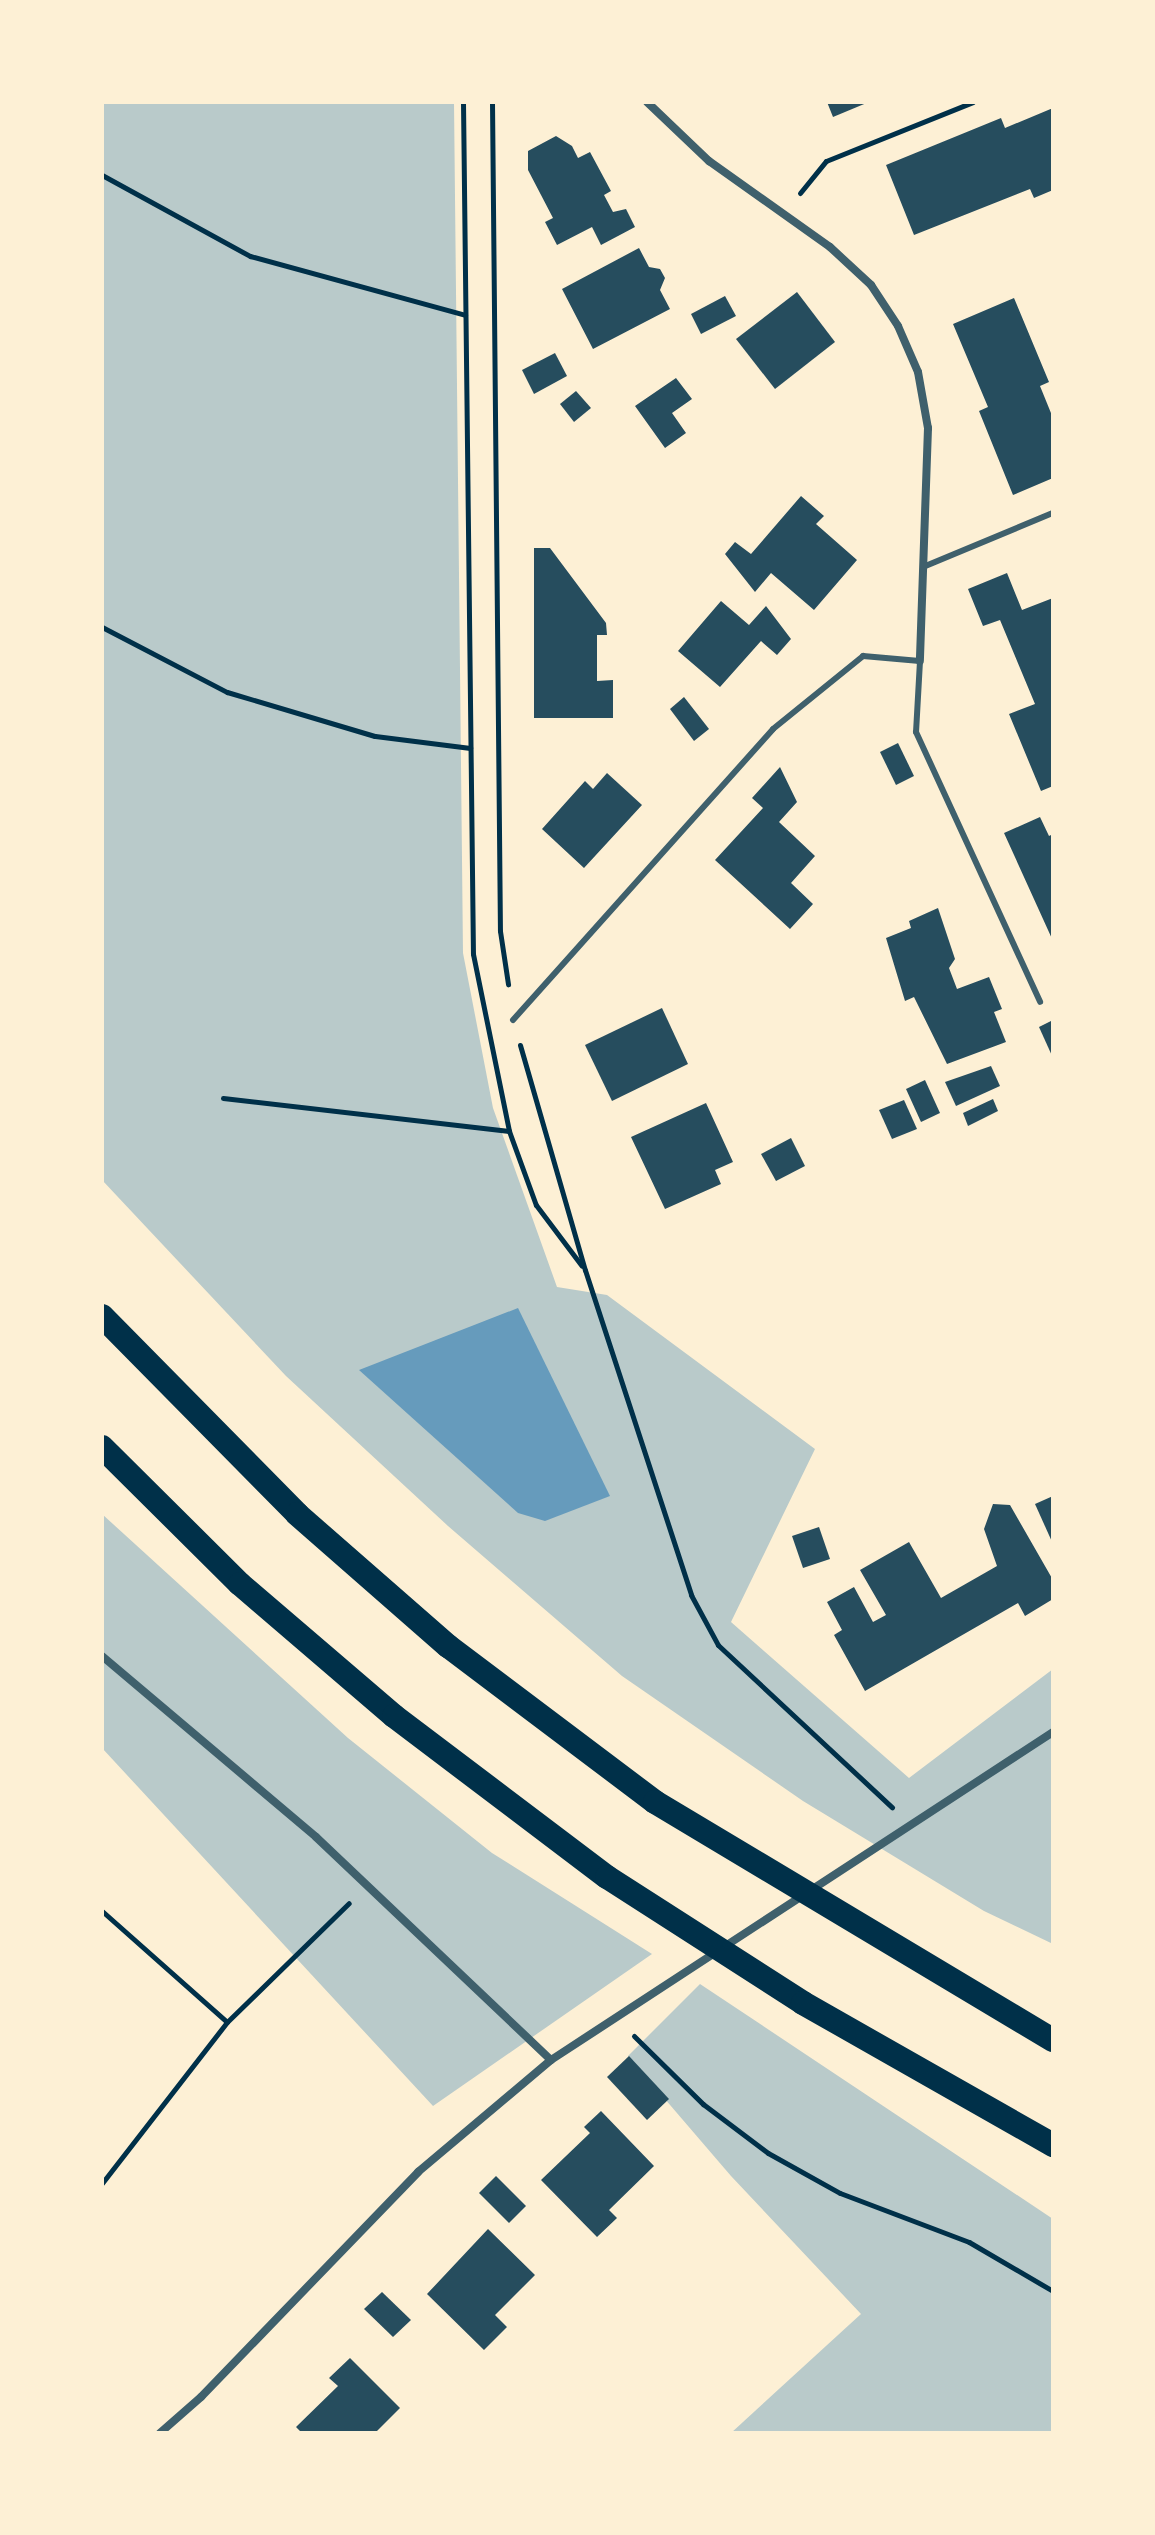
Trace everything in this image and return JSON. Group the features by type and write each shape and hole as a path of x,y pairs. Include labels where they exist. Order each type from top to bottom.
{"highway":[{"path":"102,1316 297,1514 448,1646 655,1802 1053,2040"},
{"path":"102,1447 240,1584 382,1706 607,1877 803,2003 1053,2145"}],"street":[{"path":"647,102 709,161 784,212 871,285 898,326 918,372 929,466 920,661"},
{"path":"102,1656 367,1885 551,2060"},
{"path":"160,2433 201,2397 418,2172 551,2060 626,2007 1053,1732"}],"lane":[{"path":"922,567 1053,513"},
{"path":"513,1020 773,729 863,656 920,661 916,732 1040,1002"}],"path":[{"path":"463,102 473,954 509,1131 536,1205 585,1270"},
{"path":"492,102 500,931 513,1020 585,1270 691,1595 718,1645 911,1825"},
{"path":"784,212 826,161 973,102"},
{"path":"102,175 250,256 465,315"},
{"path":"102,627 227,692 375,736 470,748"},
{"path":"223,1098 509,1131"},
{"path":"102,2183 227,2022 367,1885"},
{"path":"102,1911 227,2022"},
{"path":"613,2016 703,2104 768,2153 840,2193 969,2242 1053,2291"}],"shaded area":[{"path":"102,102 454,102 463,953 493,1108 557,1287 607,1295 815,1449 731,1622 909,1778 1053,1669 1053,1944 984,1911 803,1801 622,1676 448,1526 286,1376 102,1180"},
{"path":"102,1514 348,1738 492,1853 652,1954 433,2106 102,1748"},
{"path":"700,1984 1053,2219 1053,2433 731,2433 861,2314 731,2176 628,2056"}],"water":[{"path":"518,1308 610,1496 545,1521 518,1513 359,1370"}],"building":[{"path":"827,102 869,102 833,117"},
{"path":"1053,108 1053,190 1034,198 1030,189 914,235 886,165 1001,118 1005,128"},
{"path":"556,136 572,146 578,158 590,152 611,191 604,195 613,212 626,209 635,227 601,245 592,227 557,245 545,222 553,218 528,170 528,151"},
{"path":"639,248 649,267 660,269 665,278 660,290 670,309 593,349 562,289"},
{"path":"797,292 835,342 775,389 736,339"},
{"path":"725,296 736,316 701,334 691,314"},
{"path":"1014,298 1049,382 1040,386 1053,418 1053,478 1013,495 979,411 988,407 953,324"},
{"path":"555,353 567,376 534,394 522,370"},
{"path":"676,378 692,399 672,413 686,433 665,448 635,406"},
{"path":"576,391 591,408 574,422 560,404"},
{"path":"801,496 824,516 816,524 857,560 814,610 771,573 755,592 725,554 735,542 751,554"},
{"path":"534,548 550,548 606,623 607,635 597,635 597,681 613,680 613,718 534,718"},
{"path":"1007,573 1022,610 1053,598 1053,786 1041,791 1009,714 1035,704 1000,620 983,626 968,589"},
{"path":"721,601 749,625 766,606 791,639 777,655 761,641 720,687 678,651"},
{"path":"684,697 709,729 694,741 670,709"},
{"path":"898,743 914,776 896,785 880,752"},
{"path":"780,767 797,802 779,822 815,856 791,883 813,904 790,929 715,860 763,808 752,798"},
{"path":"607,773 642,805 584,868 542,829 585,781 593,789"},
{"path":"1040,817 1049,836 1053,834 1053,941 1004,833"},
{"path":"938,908 955,959 949,968 957,989 989,977 1002,1009 994,1012 1006,1042 947,1064 914,997 905,1001 886,938 911,928 909,921"},
{"path":"662,1008 688,1064 612,1101 585,1045"},
{"path":"1053,1020 1053,1058 1039,1027"},
{"path":"991,1066 1000,1086 956,1106 945,1082"},
{"path":"925,1080 940,1113 921,1122 906,1089"},
{"path":"993,1099 998,1111 968,1126 963,1113"},
{"path":"904,1100 917,1129 892,1139 879,1110"},
{"path":"706,1103 733,1162 715,1170 721,1184 665,1209 631,1137"},
{"path":"791,1138 805,1166 776,1181 761,1154"},
{"path":"1053,1496 1053,1544 1035,1504"},
{"path":"993,1504 1010,1505 1053,1580 1053,1599 1025,1616 1018,1603 865,1691 834,1635 842,1630 827,1602 854,1587 873,1622 886,1615 860,1570 909,1542 941,1598 997,1566 984,1529"},
{"path":"819,1527 830,1559 803,1568 792,1536"},
{"path":"629,2056 669,2099 647,2120 607,2077"},
{"path":"601,2111 654,2166 609,2210 617,2218 597,2237 541,2180 590,2133 584,2127"},
{"path":"496,2176 526,2206 509,2223 479,2193"},
{"path":"488,2229 535,2275 495,2315 507,2327 484,2350 427,2294"},
{"path":"382,2292 411,2320 393,2337 364,2309"},
{"path":"350,2358 400,2408 375,2433 302,2433 296,2427 338,2386 329,2378"}]}
